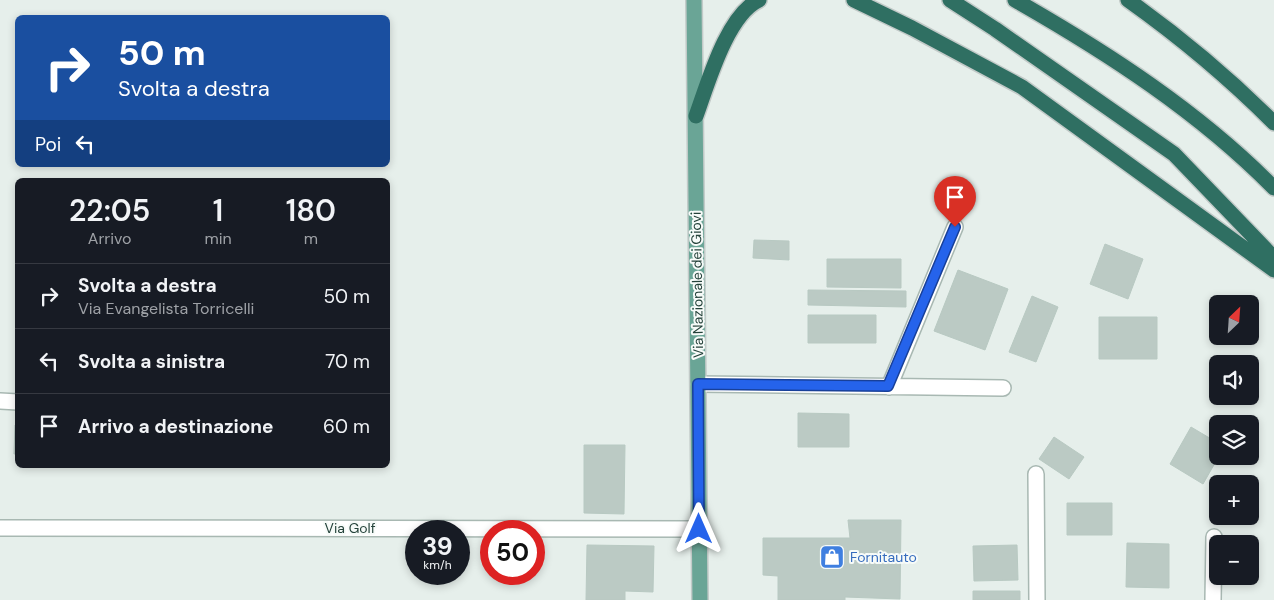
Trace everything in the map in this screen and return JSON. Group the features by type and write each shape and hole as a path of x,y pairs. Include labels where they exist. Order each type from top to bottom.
{"highway":[{"path":"696,116 729,31 754,3 760,0"},
{"path":"854,0 912,28 1022,87 1274,270"},
{"path":"950,0 995,29 1174,154 1274,258"},
{"path":"1015,0 1076,36 1199,120 1274,188"},
{"path":"1128,0 1178,36 1243,92 1274,123"}],"main road":[{"name":"Via Nazionale dei Giovi","path":"694,0 700,600"}],"street":[{"path":"888,386 955,227"},
{"path":"698,384 1003,388"},
{"path":"0,401 15,402"},
{"path":"1036,474 1037,600"},
{"name":"Via Golf","path":"0,528 699,529"},
{"path":"1213,585 1213,600"}],"building":[{"path":"754,240 789,241 789,260 753,258"},
{"path":"1105,244 1143,259 1128,299 1090,284"},
{"path":"827,259 901,259 901,288 827,287"},
{"path":"958,270 1008,289 985,350 934,331"},
{"path":"808,290 906,291 906,307 808,305"},
{"path":"1032,296 1058,307 1036,362 1009,352"},
{"path":"808,315 876,315 876,343 808,343"},
{"path":"1099,317 1157,317 1157,359 1099,359"},
{"path":"798,413 849,414 849,447 798,447"},
{"path":"1191,427 1209,438 1209,465 1214,465 1203,484 1170,464"},
{"path":"1054,437 1084,457 1069,479 1039,459"},
{"path":"584,445 625,445 624,514 584,513"},
{"path":"1067,503 1112,503 1112,535 1067,535"},
{"name":"Fornitauto","path":"848,520 901,520 900,599 845,597 845,600 778,600 778,576 763,575 763,538 850,538"},
{"path":"1127,543 1169,544 1169,588 1126,587"},
{"path":"587,545 654,546 653,592 625,591 625,600 586,600"},
{"path":"1017,545 1018,580 974,581 973,546"},
{"path":"973,591 1020,591 1020,600 973,600"}],"place":[{"name":"Fornitauto","path":"832,557"}],"route":[{"path":"699,529 698,384 888,386 955,227"}]}
